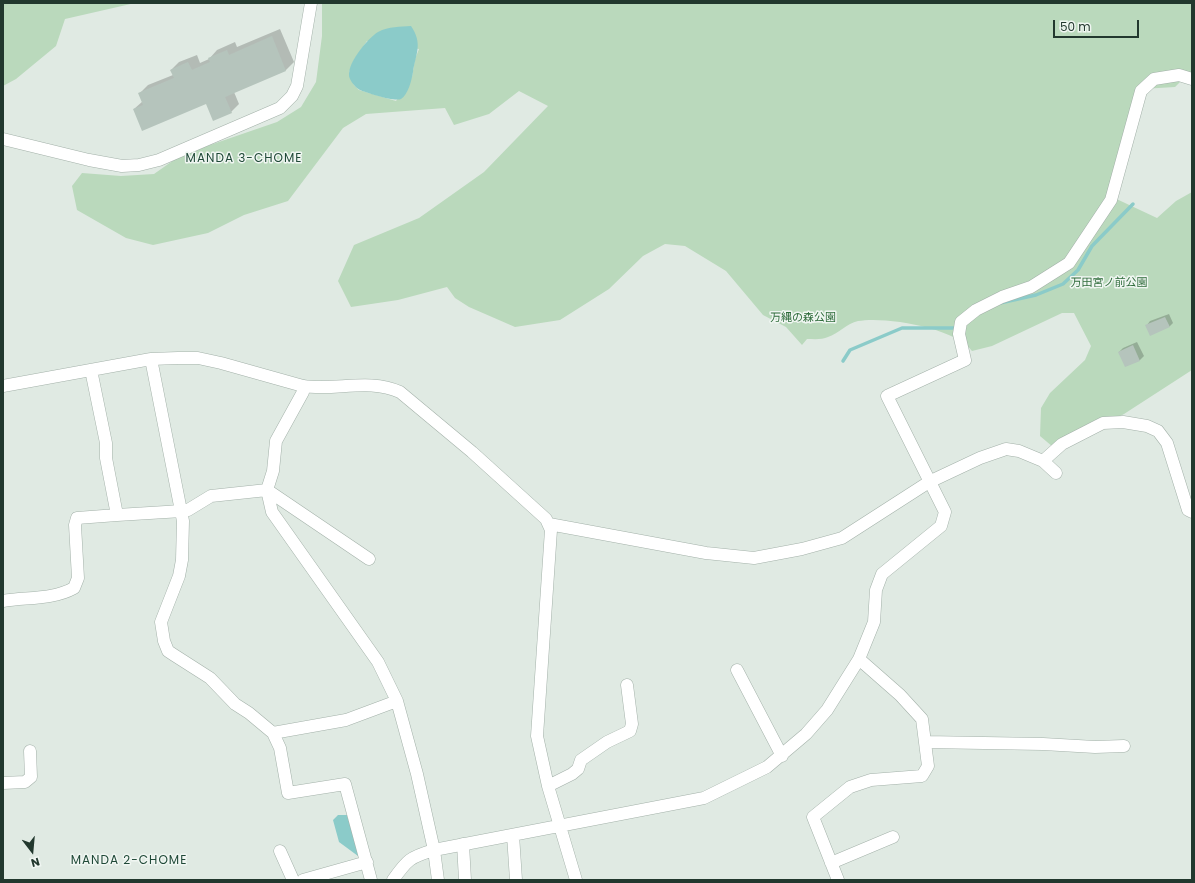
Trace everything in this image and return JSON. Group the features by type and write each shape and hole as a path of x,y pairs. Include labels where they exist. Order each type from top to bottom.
{"street":[{"path":"3,139 89,160 122,166 139,165 159,160 248,123 280,108 297,86 311,3"},
{"path":"393,880 405,863 417,855 434,850 560,827 704,798 767,767 782,756 806,734 827,710 859,660 874,622 876,590 882,574 941,526 946,512 887,396 965,360 959,334 961,322 976,310 1002,297 1031,287 1069,263 1111,200 1141,92 1154,79 1178,75 1192,79"},
{"path":"3,386 150,359 198,358 303,386 320,389 372,384 387,386 400,392 472,452 539,512 549,524 551,535 536,736 548,786 576,880"},
{"path":"150,359 182,511 182,560 179,576 161,622 164,641 168,650 210,678 235,704 250,713 273,733 280,748 288,793 345,784 372,880"},
{"path":"91,370 106,442 106,458 117,515"},
{"path":"303,386 303,392 276,441 272,472 267,490 272,512 378,662 397,701 417,774 434,850 438,880"},
{"path":"1043,461 1062,444 1103,423 1123,422 1147,426 1158,431 1167,443 1188,510 1192,512"},
{"path":"549,524 706,553 754,558 802,549 842,538 930,482 980,458 1006,449 1019,451 1043,461 1056,473"},
{"path":"3,601 47,597 63,594 74,588 78,578 75,525 77,518 182,511 188,510 211,496 267,490 369,559"},
{"path":"838,880 813,817 850,787 872,780 922,776 928,766 922,719 900,696 859,660"},
{"path":"737,670 782,756"},
{"path":"548,786 572,774 578,769 581,760 607,742 630,731 632,724 626,685"},
{"path":"273,733 346,720 397,701"},
{"path":"924,742 1043,744 1096,747 1124,746"},
{"path":"3,783 24,782 31,777 30,751"},
{"path":"513,835 516,880"},
{"path":"831,863 893,837"},
{"path":"463,844 465,880"},
{"path":"280,851 293,880"},
{"path":"303,880 366,862"}],"green space":[{"path":"3,3 135,3 65,19 56,46 16,79 3,86"},
{"path":"322,3 1192,3 1192,73 1188,74 1175,87 1142,89 1108,195 1157,218 1176,201 1192,192 1192,370 1124,414 1088,433 1053,447 1040,436 1041,408 1050,393 1085,360 1091,346 1074,313 1062,313 992,346 972,351 964,343 936,330 902,322 885,320 854,322 832,336 818,339 807,339 802,345 786,327 763,315 726,271 685,246 665,244 643,256 609,289 560,320 515,327 469,307 455,298 447,287 398,300 351,307 338,281 354,245 419,218 484,172 548,106 519,91 489,114 454,125 445,108 366,114 343,128 288,201 244,215 208,233 153,245 126,238 77,210 72,186 82,173 121,176 154,174 181,155 277,122 301,107 316,82 322,36","holes":["367,41 419,49 415,59 412,77 396,101 359,90 354,85 349,72 354,60"]}],"water":[{"path":"411,26 417,38 418,49 411,83 408,91 403,97 398,100 387,98 357,88 351,81 349,73 350,67 363,46 374,35 382,30 394,27"},
{"path":"338,815 347,815 359,854 358,856 339,842 333,820"}],"building":[{"path":"272,36 286,71 225,97 232,113 213,121 206,104 142,131 133,109 143,105 138,93 174,78 170,70 188,62 192,70 210,62 208,58 227,50 229,55"},
{"path":"1165,317 1170,327 1150,336 1145,325"},
{"path":"1133,345 1140,361 1125,367 1118,352"}],"waterway":[{"path":"1000,303 1036,295 1063,284 1078,270 1092,246 1133,204"},
{"path":"843,361 850,350 902,328 958,328"}],"district":[{"name":"MANDA 3-CHOME","path":"244,159"},
{"name":"MANDA 2-CHOME","path":"129,861"}],"park label":[{"name":"万田宮ノ前公園","path":"1109,283"},
{"name":"万縄の森公園","path":"803,318"}]}
